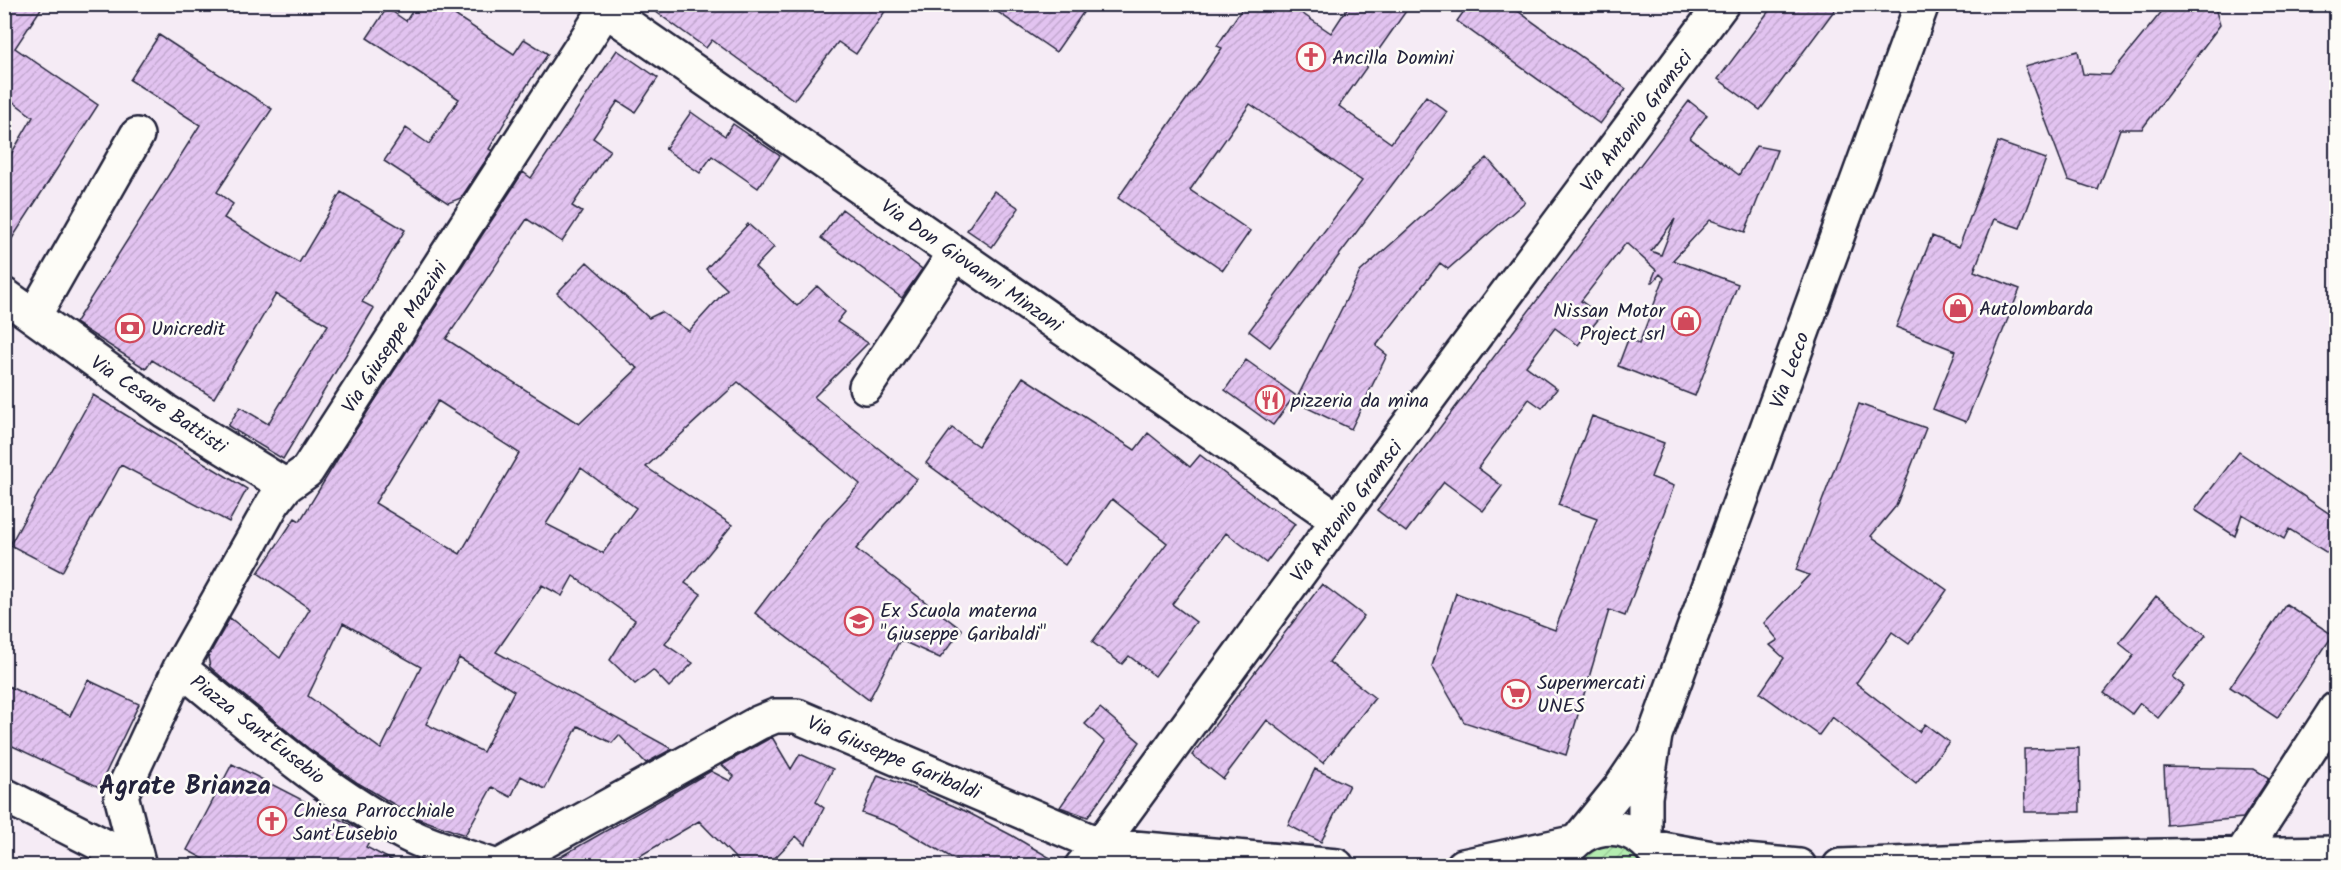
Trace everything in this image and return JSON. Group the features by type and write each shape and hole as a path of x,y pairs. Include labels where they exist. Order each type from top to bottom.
{"street":[{"name":"Via Antonio Gramsci","path":"1091,855 1722,4"},
{"name":"Via Lecco","path":"1652,851 1644,804 1655,735 1922,4"},
{"name":"Via Don Giovanni Minzoni","path":"607,7 1338,520"},
{"name":"Via Giuseppe Mazzini","path":"180,668 273,503 286,486 307,471 607,7"},
{"path":"34,316 137,135"},
{"path":"866,387 955,253"},
{"name":"Via Cesare Battisti","path":"4,296 165,411 286,486"},
{"name":"Piazza Sant'Eusebio","path":"138,864 122,795 180,668 301,765 371,814 410,836 494,866"},
{"path":"2241,854 2337,710"},
{"name":"Via Giuseppe Garibaldi","path":"500,866 758,723 775,716 797,716 807,720 1091,855 1337,866"},
{"name":"Via Lecco","path":"1571,848 1625,781 1655,735"},
{"path":"4,795 138,864"},
{"path":"1463,866 1571,848 1597,829 1613,828 1629,831 1652,851 1799,866"},
{"path":"1840,866 1954,864 2050,858 2337,853"}],"green space":[{"path":"1603,845 1626,849 1642,865 1577,866 1588,853"}],"building":[{"path":"4,4 44,4 15,48 98,105 4,251 4,166 33,117 4,95"},
{"path":"417,4 438,4 514,54 524,39 548,54 520,96 489,149 492,151 461,198 448,203 384,161 406,128 429,144 459,99 367,38 387,8 406,21"},
{"path":"645,4 890,4 856,54 838,42 794,100 712,40 706,48"},
{"path":"986,4 1089,4 1056,52"},
{"path":"1245,4 1288,4 1331,33 1350,4 1411,4 1339,106 1391,143 1426,96 1447,112 1270,347 1249,331 1362,181 1250,104 1190,190 1250,231 1223,270 1118,198 1222,48 1217,46"},
{"path":"1469,4 1508,4 1626,89 1600,124 1457,21"},
{"path":"1774,4 1839,4 1760,110 1718,79"},
{"path":"2168,4 2214,4 2220,25 2142,129 2120,129 2098,190 2068,180 2025,66 2078,51 2083,74 2110,75"},
{"path":"159,35 272,109 217,192 233,204 224,218 299,263 341,192 405,230 362,302 374,308 283,459 228,426 240,407 268,424 328,325 276,294 214,398 152,360 146,369 75,323 200,125 130,80"},
{"path":"617,50 658,78 635,112 618,101 593,138 610,150 572,206 582,212 562,242 527,219 446,339 579,424 638,368 557,293 587,262 649,318 661,312 689,331 727,289 706,269 748,224 774,247 755,267 797,306 817,286 845,312 837,322 868,343 814,397 917,479 856,549 962,630 940,658 900,640 869,700 755,613 823,524 860,484 738,382 646,467 732,525 685,583 701,594 665,644 693,663 669,687 653,670 635,684 610,660 635,620 573,576 562,596 542,585 496,652 672,749 646,763 619,735 612,743 578,726 545,789 521,776 511,797 492,787 465,835 417,818 358,783 308,748 225,680 210,667 208,657 230,618 280,658 310,609 258,573 295,518 300,521 348,442 523,172 531,178","holes":["438,401 519,453 460,554 375,503","581,468 636,508 603,553 546,524","343,623 421,667 381,749 308,696","459,658 514,691 483,752 426,724"]},
{"path":"1689,101 1707,115 1690,138 1739,175 1756,146 1777,150 1745,232 1710,220 1673,260 1738,284 1695,396 1618,366 1629,337 1639,344 1664,278 1660,274 1651,282 1656,270 1626,243 1581,301 1601,316 1578,345 1555,328 1526,366 1557,389 1542,408 1529,399 1478,468 1502,486 1483,511 1444,482 1406,532 1377,510","holes":["1675,219 1661,255 1651,251"]},
{"path":"691,112 725,136 733,124 780,156 758,188 712,156 700,173 665,149"},
{"path":"1998,142 2046,159 2020,228 1994,219 1974,271 2020,289 1966,422 1933,409 1956,351 1896,327 1932,236 1959,247"},
{"path":"1487,158 1525,202 1448,269 1440,263 1376,346 1387,355 1351,429 1295,402 1360,272"},
{"path":"994,191 1019,208 992,247 967,230"},
{"path":"842,209 922,269 902,298 821,238"},
{"path":"1246,360 1295,395 1273,425 1225,390"},
{"path":"1023,377 1135,450 1148,433 1190,467 1200,455 1295,524 1266,563 1226,533 1172,604 1196,622 1155,676 1129,656 1122,664 1092,642 1167,543 1112,499 1065,565 926,463 952,428 978,446"},
{"path":"93,395 247,489 229,522 121,465 62,572 10,545"},
{"path":"1859,404 1926,428 1896,506 1871,536 1947,590 1909,644 1892,632 1856,683 1919,732 1925,724 1949,742 1916,784 1832,717 1819,735 1760,693 1784,658 1770,645 1778,640 1764,623 1809,575 1796,570"},
{"path":"1592,416 1664,443 1651,477 1674,486 1625,616 1609,610 1566,755 1464,722 1432,666 1456,593 1555,630 1597,519 1558,505"},
{"path":"2239,452 2337,519 2337,559 2289,529 2284,539 2242,514 2235,536 2195,510"},
{"path":"1322,584 1364,616 1329,662 1375,698 1323,763 1267,720 1223,779 1192,755"},
{"path":"2156,596 2206,635 2172,677 2184,686 2158,718 2140,703 2132,714 2104,693 2134,655 2119,643"},
{"path":"2286,604 2333,635 2277,718 2230,687"},
{"path":"88,680 139,704 99,787 4,742 4,684 70,716"},
{"path":"1100,708 1140,742 1088,817 1060,807 1105,742 1085,724"},
{"path":"772,737 791,769 800,754 833,769 816,802 824,808 805,845 796,836 767,866 743,866 699,821 623,866 544,866 711,771 730,781 734,776 722,765"},
{"path":"2079,748 2080,812 2025,812 2024,749"},
{"name":"Chiesa Parrocchiale Sant'Eusebio","path":"232,764 372,836 366,847 403,866 217,866 187,850"},
{"path":"2164,767 2254,769 2269,778 2243,818 2167,825"},
{"path":"1315,769 1349,785 1321,842 1288,825"},
{"path":"878,775 965,811 1064,866 966,866 897,826 862,813"}],"place":[{"name":"Ancilla Domini","path":"1311,57"},
{"name":"Autolombarda","path":"1958,308"},
{"name":"Nissan Motor Project srl","path":"1686,321"},
{"name":"Unicredit","path":"130,328"},
{"name":"pizzeria da mina","path":"1270,400"},
{"name":"Ex Scuola materna \"Giuseppe Garibaldi\"","path":"859,621"},
{"name":"Supermercati UNES","path":"1516,694"},
{"name":"Chiesa Parrocchiale Sant'Eusebio","path":"272,821"}],"district":[{"name":"Agrate Brianza","path":"185,785"}]}
